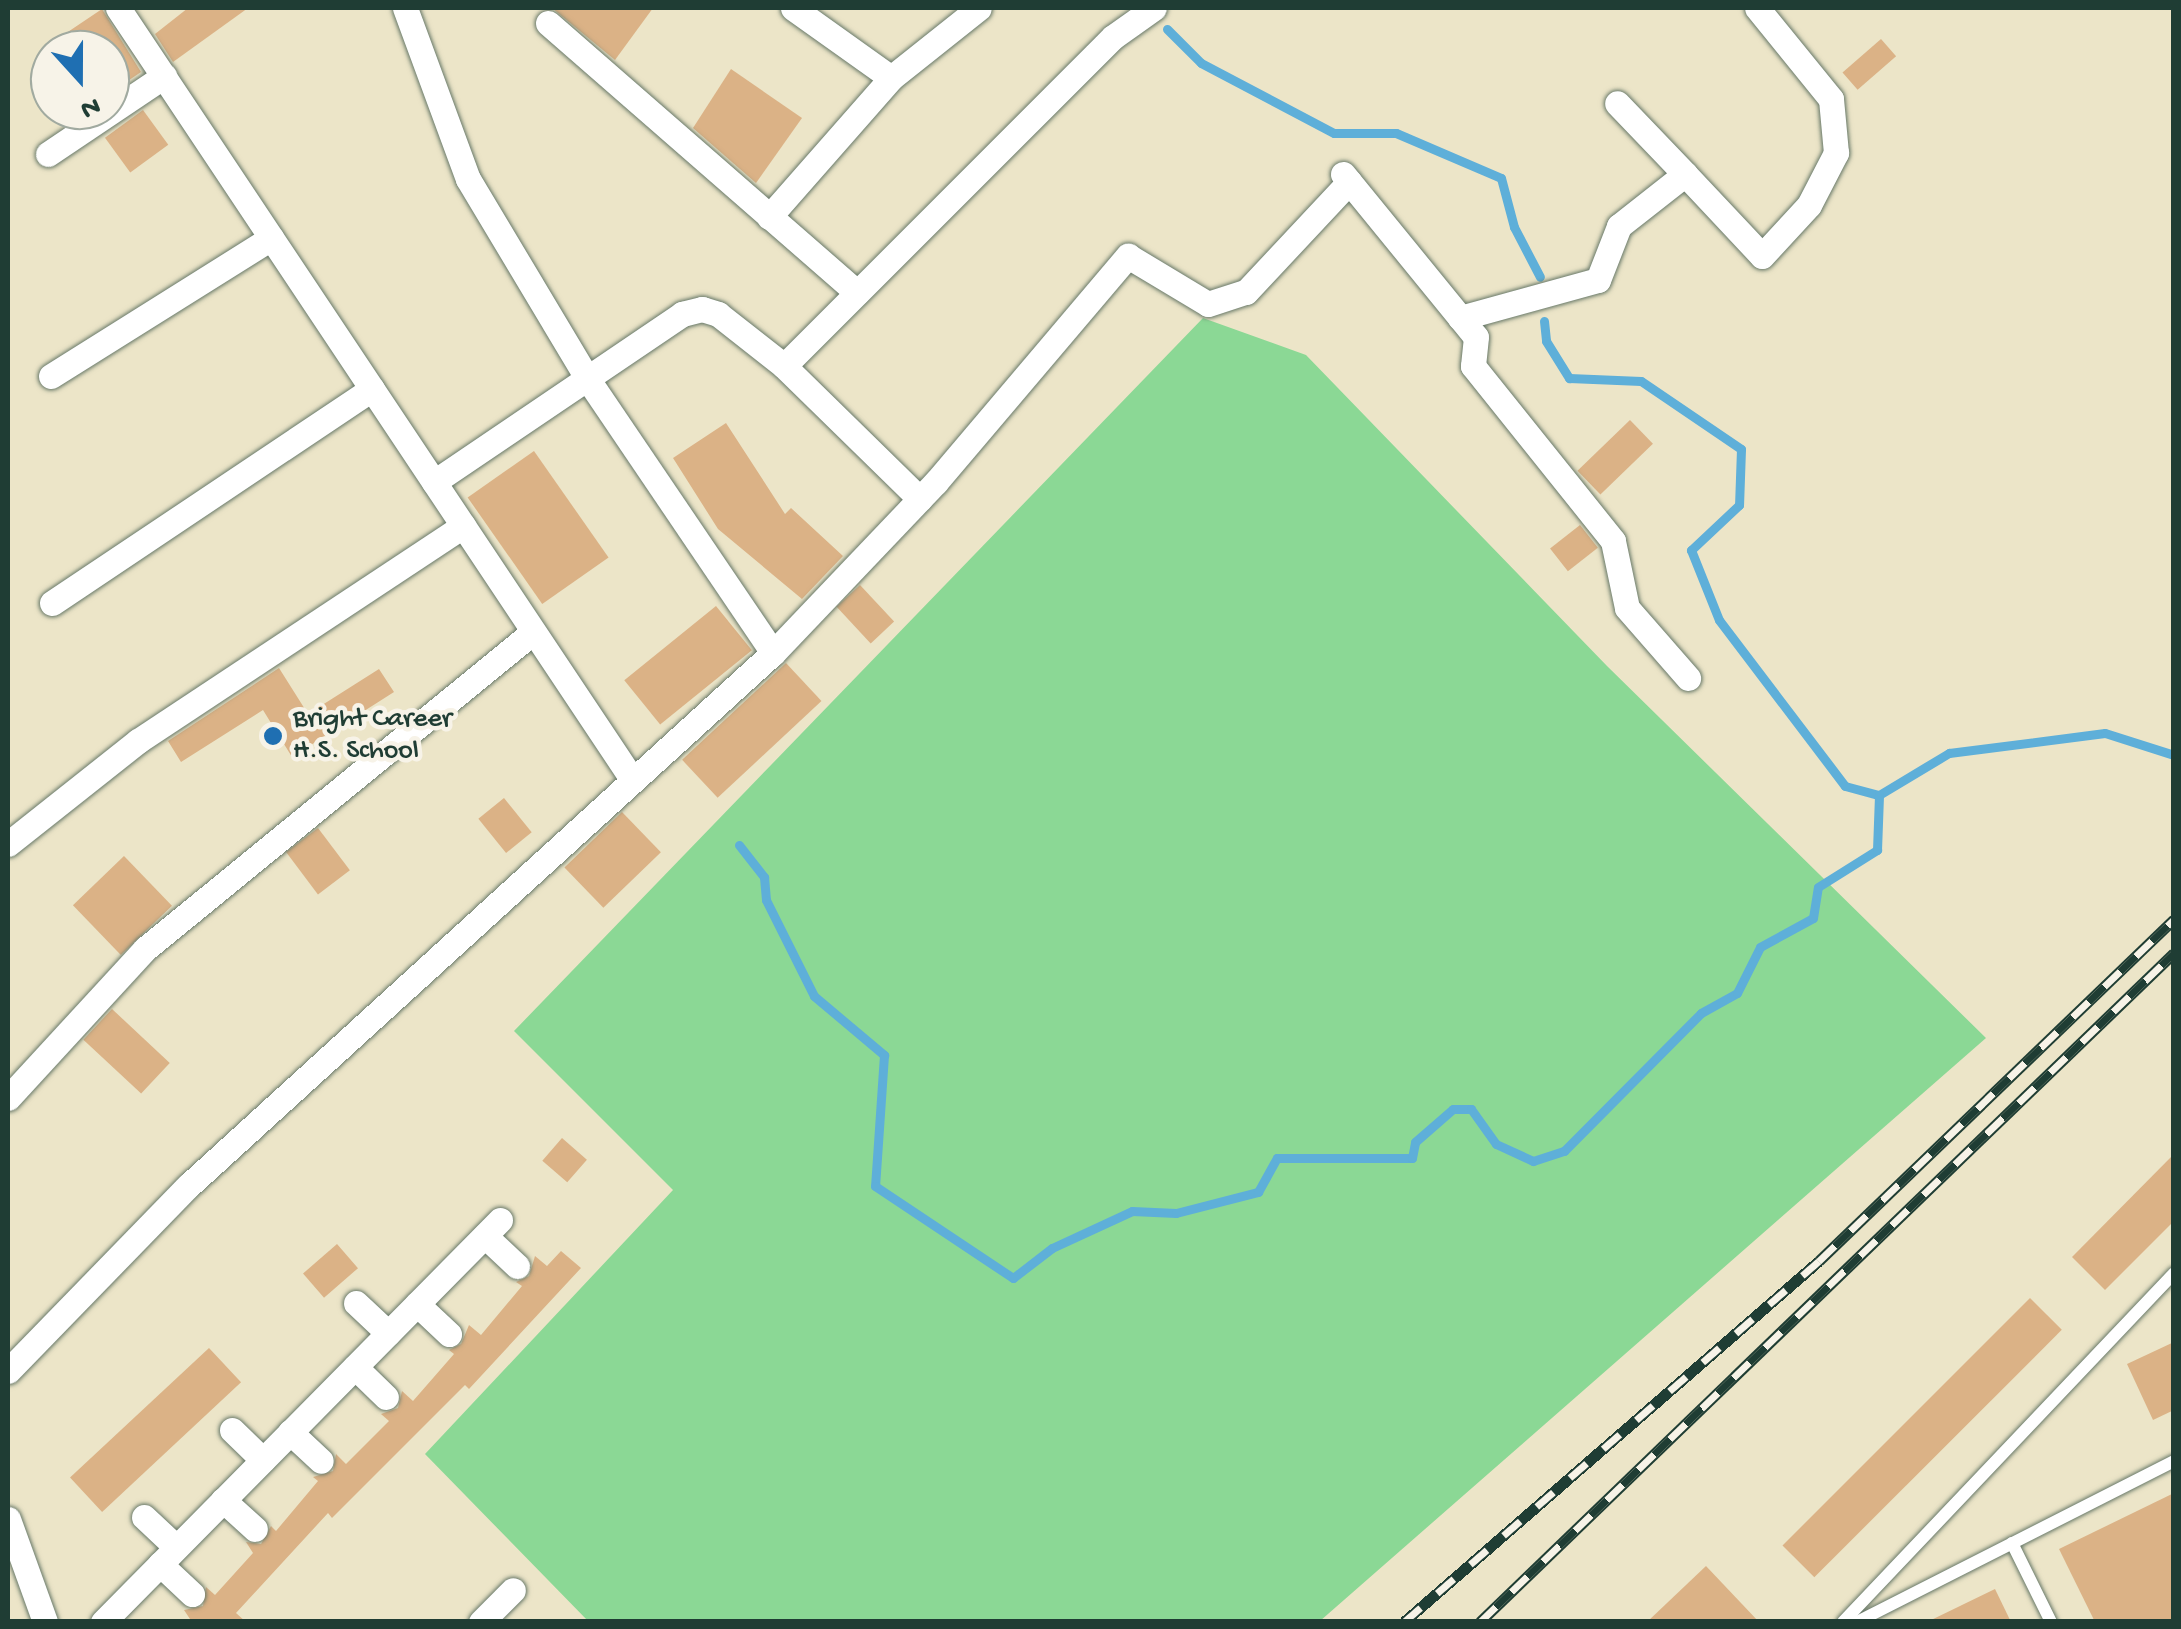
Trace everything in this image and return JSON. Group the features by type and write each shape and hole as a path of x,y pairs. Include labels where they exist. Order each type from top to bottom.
{"street":[{"path":"118,8 632,778"},
{"path":"405,8 468,178 587,378 774,652"},
{"path":"793,8 891,78"},
{"path":"769,216 891,78 979,8"},
{"path":"784,366 1113,37 1154,8"},
{"path":"1617,103 1762,256 1809,205 1836,152 1831,99 1757,8"},
{"path":"548,22 857,292"},
{"path":"48,154 164,76"},
{"path":"1460,318 1598,280 1619,226 1686,174"},
{"path":"8,1371 188,1186 774,652 920,499 1128,256 1208,304 1246,292 1346,178 1476,337 1472,366 1613,541 1626,608 1688,678"},
{"path":"50,376 271,238"},
{"path":"434,482 682,314 702,310 718,314 784,366 920,499"},
{"path":"52,603 372,389"},
{"path":"8,844 138,742 463,526"},
{"path":"8,1098 145,949 534,632"},
{"path":"103,1622 492,1228 517,1266"},
{"path":"356,1303 388,1334"},
{"path":"417,1304 449,1334"},
{"path":"355,1367 386,1396"},
{"path":"232,1430 263,1460"},
{"path":"290,1432 321,1461"},
{"path":"223,1500 254,1529"},
{"path":"144,1517 192,1594"},
{"path":"8,1519 45,1622"},
{"path":"481,1622 513,1590"}],"lane":[{"path":"1843,1622 2174,1273"},
{"path":"1857,1622 2174,1461"},
{"path":"2012,1543 2051,1622"}],"green space":[{"path":"1203,318 1306,355 1607,666 1986,1038 1320,1621 588,1621 425,1454 673,1190 514,1031"}],"building":[{"path":"188,8 248,8 173,62 155,34"},
{"path":"552,8 653,8 615,60"},
{"path":"102,9 115,30 71,30"},
{"path":"1881,39 1896,56 1858,90 1843,72"},
{"path":"130,54 141,72 130,79"},
{"path":"731,69 802,118 756,183 693,128"},
{"path":"143,110 168,145 130,172 105,138 115,130 130,130 130,119"},
{"path":"1630,420 1653,444 1600,494 1577,471"},
{"path":"726,423 785,514 791,508 843,556 802,599 718,529 673,458"},
{"path":"534,451 609,557 542,604 468,497"},
{"path":"1580,525 1598,548 1568,571 1550,548"},
{"path":"860,585 894,622 871,643 837,607"},
{"path":"716,606 752,650 660,725 624,680"},
{"path":"786,663 821,701 718,798 682,760"},
{"path":"279,668 308,714 379,669 394,692 292,757 263,710 181,762 168,741"},
{"path":"504,798 532,832 506,853 478,819"},
{"path":"622,812 661,852 603,908 564,868"},
{"path":"318,828 350,870 318,894 286,852"},
{"path":"124,856 172,906 121,955 73,905"},
{"path":"112,1009 170,1063 141,1094 83,1040"},
{"path":"562,1138 587,1160 567,1182 542,1161"},
{"path":"2174,1154 2174,1221 2105,1290 2072,1257"},
{"path":"337,1244 358,1268 324,1298 303,1274"},
{"path":"561,1251 581,1268 469,1389 465,1385 332,1518 328,1513 236,1613 246,1622 192,1622 184,1610 203,1606 206,1587 215,1595 253,1553 246,1542 261,1544 271,1526 276,1531 318,1481 313,1477 333,1471 336,1454 346,1464 389,1421 381,1414 398,1408 402,1391 413,1401 454,1354 449,1350 461,1344 469,1325 481,1335 522,1286 516,1282 529,1276 535,1256 547,1266"},
{"path":"2030,1298 2062,1330 1814,1577 1783,1545"},
{"path":"2174,1342 2174,1410 2153,1420 2127,1364"},
{"path":"209,1348 241,1382 102,1512 70,1478"},
{"path":"2174,1493 2174,1622 2095,1622 2059,1549"},
{"path":"1706,1566 1759,1622 1647,1622"},
{"path":"1995,1589 2011,1622 1927,1622"}],"waterway":[{"path":"1167,29 1201,63 1334,133 1396,133 1501,178 1514,227 1540,277"},
{"path":"1544,321 1546,341 1569,378 1641,381 1741,449 1739,505 1691,550 1719,620 1845,786 1879,795 1949,753 2105,733 2174,755"},
{"path":"739,845 764,877 766,900 814,996 884,1055 875,1186 1013,1278 1052,1248 1132,1211 1176,1213 1258,1192 1277,1158 1412,1158 1415,1142 1453,1109 1471,1109 1496,1144 1533,1161 1564,1151 1701,1013 1737,993 1760,947 1813,918 1818,887 1877,850 1879,795"}],"railway":[{"path":"1404,1622 1819,1261 2174,919"},
{"path":"1480,1622 2174,953"}],"place":[{"name":"Bright Career H.S. School","path":"273,736"}]}
